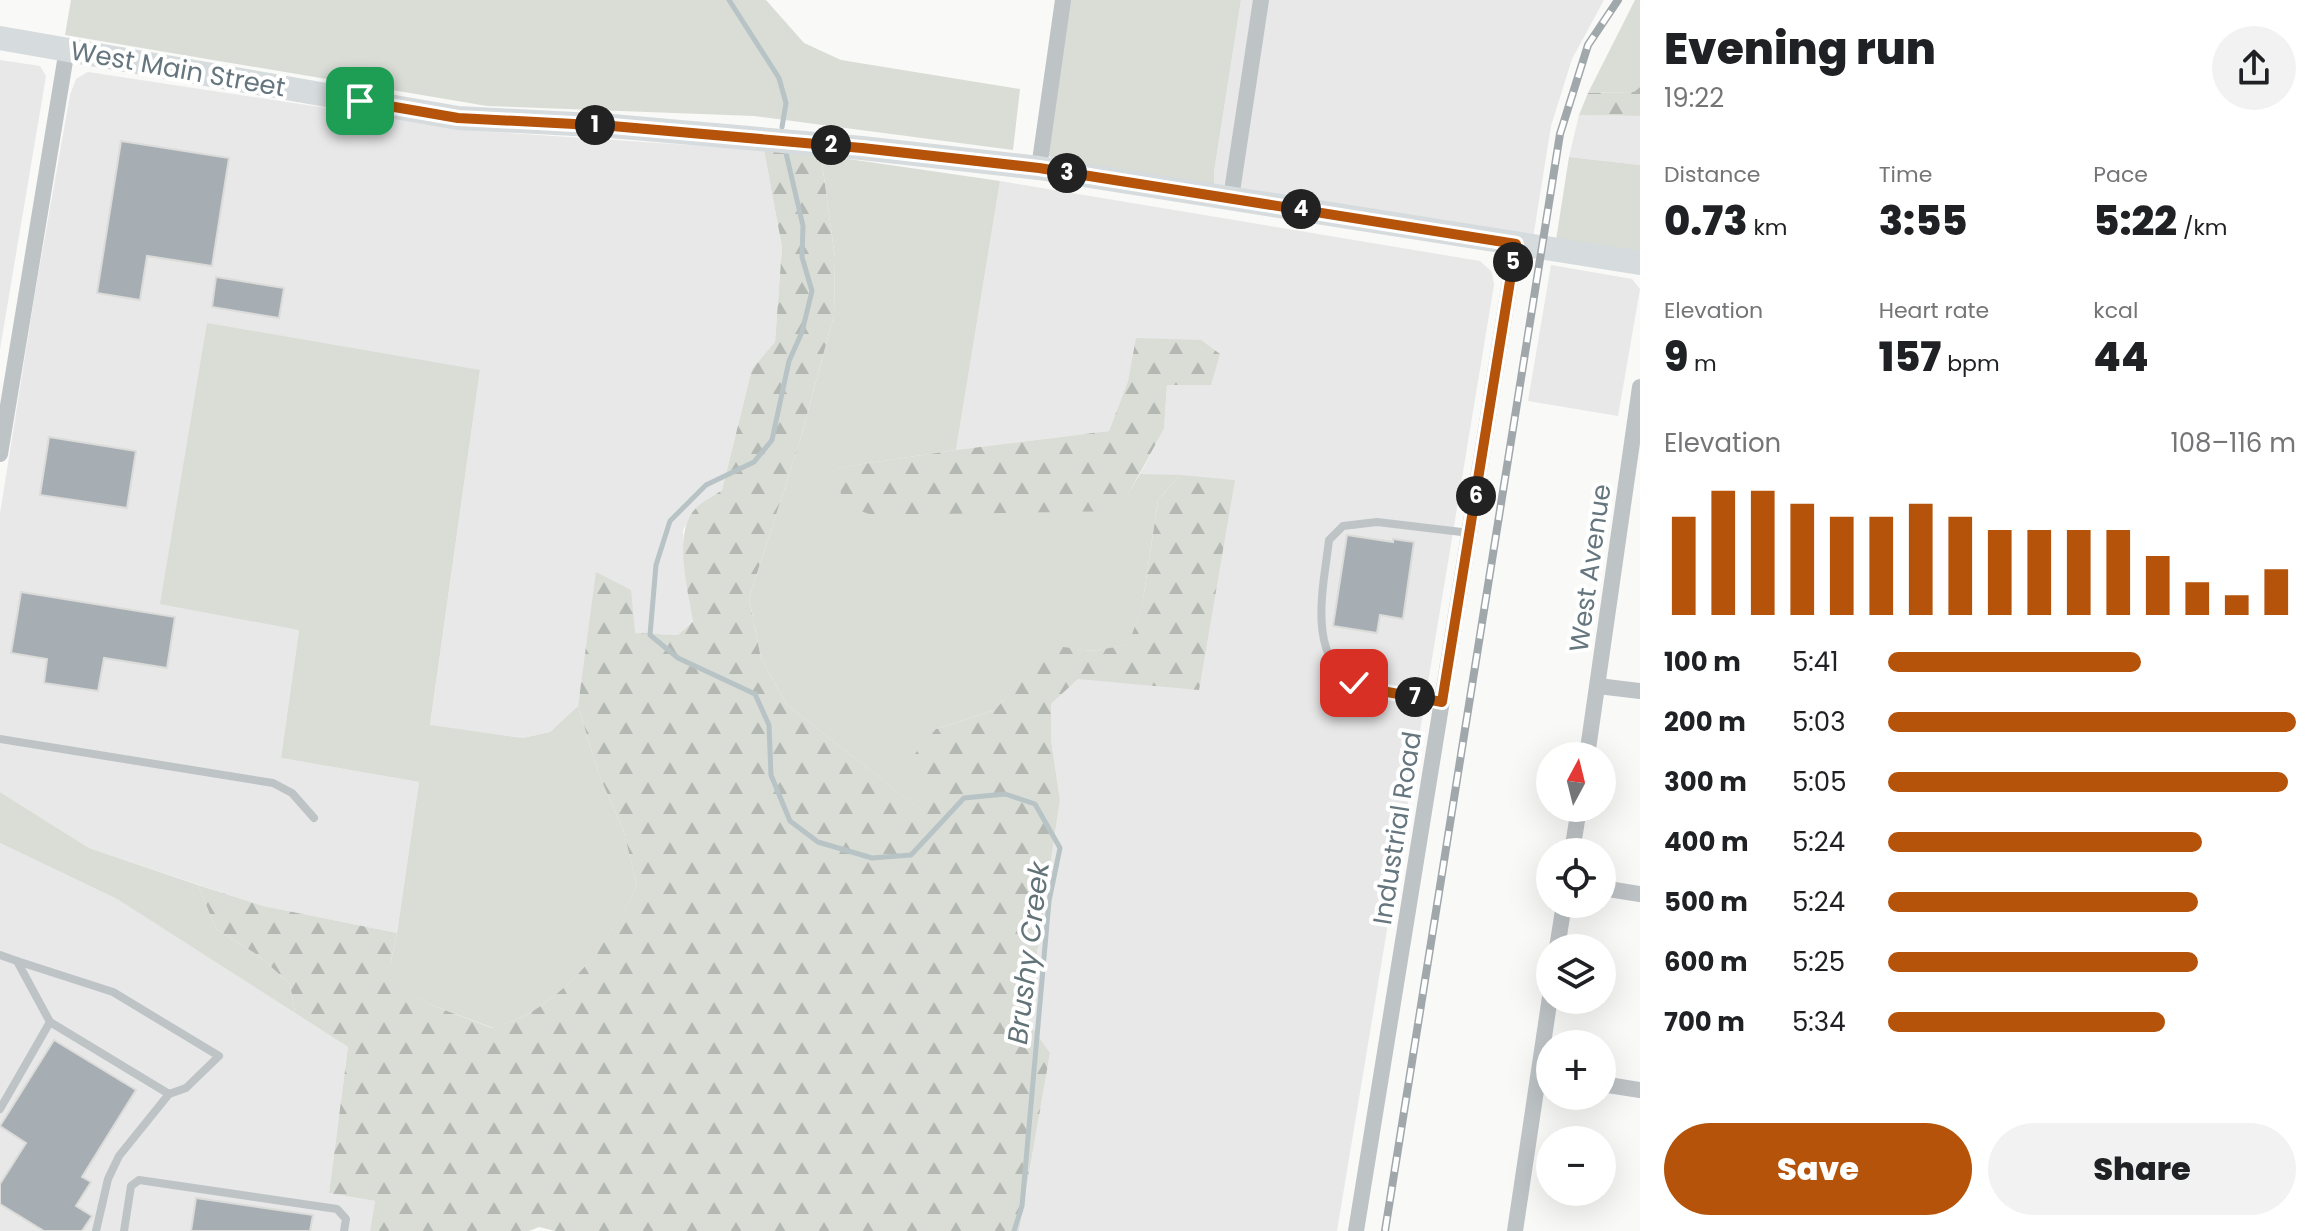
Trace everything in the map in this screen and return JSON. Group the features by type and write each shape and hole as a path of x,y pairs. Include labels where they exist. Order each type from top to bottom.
{"main road":[{"name":"West Main Street","path":"0,38 458,118 612,126 862,148 1039,168 1640,263"}],"street":[{"path":"1039,168 1063,0"},
{"path":"1231,198 1261,0"},
{"path":"0,454 67,49"},
{"name":"Industrial Road","path":"1356,1231 1516,244"},
{"name":"West Avenue","path":"1589,742 1633,491 1640,387"},
{"path":"1598,686 1640,691"},
{"path":"1616,890 1640,894"},
{"path":"1616,1086 1640,1090"},
{"path":"1515,1231 1537,1110"}],"lane":[{"path":"1442,702 1354,683 1341,672 1325,650 1321,614 1329,540 1343,526 1377,522 1470,533"},
{"path":"0,739 273,783 292,793 314,818"},
{"path":"0,955 113,992 219,1056 186,1088 169,1094 119,1156 108,1179 96,1231"},
{"path":"17,961 50,1022 169,1094"},
{"path":"0,1109 50,1022"},
{"path":"124,1231 131,1186 139,1180 337,1209 346,1219 344,1231"}],"shaded area":[{"path":"1241,0 1604,0 1572,59 1551,126 1533,238 1214,185"},
{"path":"0,60 40,66 46,76 0,349"},
{"path":"88,72 478,131 764,150 782,247 775,342 752,369 722,490 695,509 683,530 685,574 693,620 678,635 635,633 597,572 578,706 550,732 523,738 430,726 480,370 299,630 281,758 419,782 397,933 262,906 89,848 0,792 0,514 70,95 76,79"},
{"path":"1579,115 1640,116 1640,165 1569,157"},
{"path":"1000,181 1480,261 1492,272 1494,285 1337,1231 1019,1231 1050,1053 1027,1020 1060,800 1051,740 1051,704 1078,679 1235,480 1140,474 1164,429 1167,385 1137,338 1128,381 1109,431 956,450"},
{"path":"1551,265 1632,279 1640,289 1618,416 1528,401"},
{"path":"0,843 117,899 348,1047 329,1193 375,1201 370,1231 0,1231"}],"green space":[{"path":"71,0 766,0 804,43 841,60 1020,89 1013,150 754,116 487,106 65,35"},
{"path":"1064,0 1241,0 1214,185 1053,160 1041,147"},
{"path":"1635,0 1640,0 1640,87 1634,92 1588,93"},
{"path":"1640,87 1640,116 1579,115 1588,93 1634,92"},
{"path":"764,150 821,155 835,258 834,315 799,444 749,598 761,658 786,704 921,810 914,755 936,729 995,710 1050,645 1091,651 1128,645 1142,607 1158,500 1180,475 1235,480 1199,690 1078,679 1051,704 1051,740 1060,800 1027,1020 1050,1053 1019,1231 555,1231 539,1227 529,1231 370,1231 375,1201 329,1193 348,1047 295,1013 290,984 259,956 216,929 198,885 263,906 397,933 391,961 399,987 434,1006 492,1028 524,1016 550,999 594,956 637,886 623,829 599,775 578,706 596,572 631,590 635,633 678,635 693,621 685,578 685,531 696,508 722,490 752,369 775,342 782,247"},
{"path":"821,155 1000,181 956,450 837,468 1118,511 1140,474 1180,475 1158,500 1142,607 1128,645 1091,651 1050,646 995,710 936,729 922,811 786,704 761,658 749,598 799,444 834,315 835,258"},
{"path":"1569,157 1640,165 1640,254 1556,240"},
{"path":"207,323 480,370 430,725 523,738 550,732 578,706 599,775 623,829 637,886 606,940 581,972 550,999 524,1016 493,1028 434,1006 398,987 391,961 419,782 281,758 299,630 160,604"},
{"path":"1136,338 1201,340 1220,354 1211,385 1167,385 1164,429 1119,511 872,515 843,505 836,468 1109,431 1128,381"},
{"path":"0,792 89,848 198,885 216,929 259,956 290,984 295,1013 117,899 0,843"}],"building":[{"path":"121,141 229,158 212,266 147,256 140,300 97,293"},
{"path":"216,277 284,288 279,318 212,307"},
{"path":"49,437 136,451 127,508 40,495"},
{"path":"1347,535 1414,542 1403,619 1380,615 1377,633 1333,626"},
{"path":"21,592 175,617 167,668 104,658 98,691 44,683 47,659 11,653"},
{"path":"54,1040 136,1090 82,1177 91,1182 76,1206 92,1216 82,1231 44,1231 0,1204 0,1184 26,1143 0,1126"},
{"path":"196,1198 313,1215 310,1231 191,1231"}],"waterway":[{"name":"Brushy Creek","path":"729,0 779,78 786,103 782,127"},
{"name":"Brushy Creek","path":"786,153 803,226 802,257 812,291 802,332 789,361 772,440 754,462 706,485 670,521 656,565 650,635 678,658 755,694 769,725 771,775 790,821 818,842 872,858 911,855 964,798 1005,794 1035,804 1060,848 1049,901 1022,1206 1014,1231"}],"railway":[{"path":"1385,1231 1560,134 1588,45 1618,0"}],"route":[{"path":"360,101 458,118 612,126 862,148 1039,168 1516,244 1442,702 1354,683"}]}
